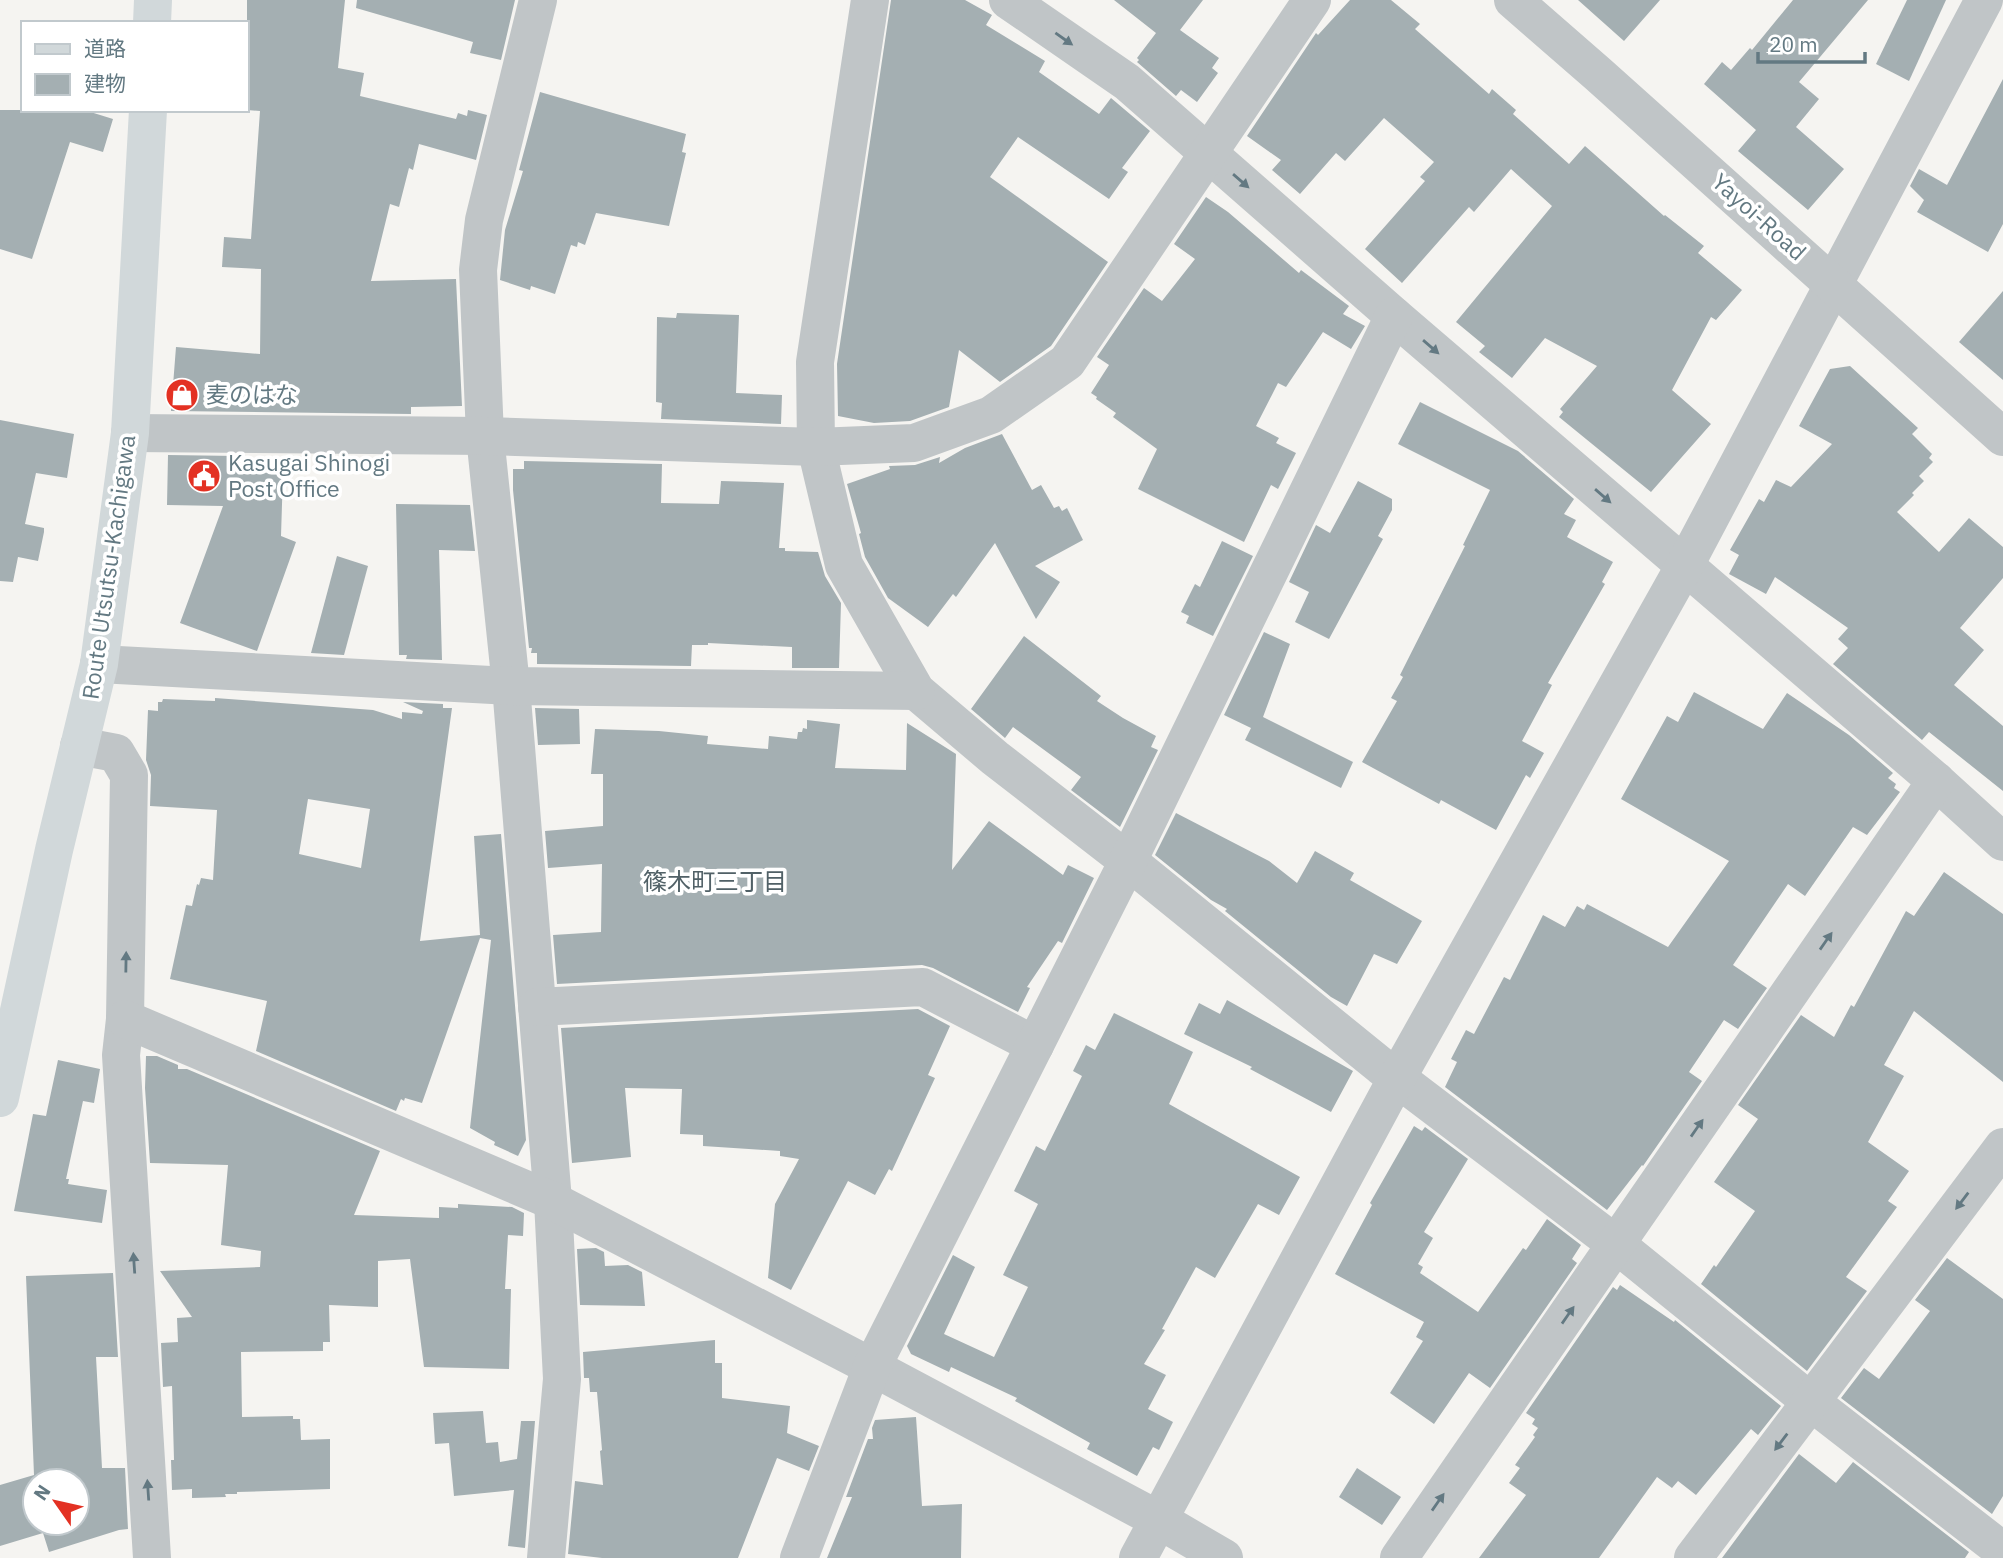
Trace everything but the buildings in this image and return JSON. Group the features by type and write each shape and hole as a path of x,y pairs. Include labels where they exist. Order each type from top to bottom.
{"main road":[{"path":"152,21 153,0"},
{"name":"Route Utsutsu-Kachigawa","path":"0,1098 99,664 130,433 148,112"}],"street":[{"path":"538,0 484,220 478,270 485,436 511,686 553,1201 562,1380 546,1558"},
{"path":"870,0 815,362 816,447 844,565 916,691 995,758 1128,861 1397,1079 1617,1245 1811,1402 2003,1551"},
{"path":"1008,0 1127,82 1394,316 1936,781 2003,842"},
{"path":"130,433 485,436 816,447 914,443 991,415 1067,362 1312,0"},
{"name":"Yayoi-Road","path":"1513,0 2003,437"},
{"path":"1138,1558 1397,1079 1685,565 1984,0"},
{"path":"799,1558 872,1367 1128,861 1394,316"},
{"path":"99,664 511,686 916,691"},
{"path":"79,746 116,753 129,775 125,1019 121,1055 152,1558"},
{"path":"1399,1558 1936,781"},
{"path":"537,1007 923,986 1035,1045"},
{"path":"125,1019 553,1201 872,1367 1159,1520 1224,1558"},
{"path":"1693,1558 2003,1147"}],"place":[{"name":"麦のはな","path":"182,395"},
{"name":"Kasugai Shinogi Post Office","path":"204,476"}],"district":[{"name":"篠木町三丁目","path":"715,882"}]}
